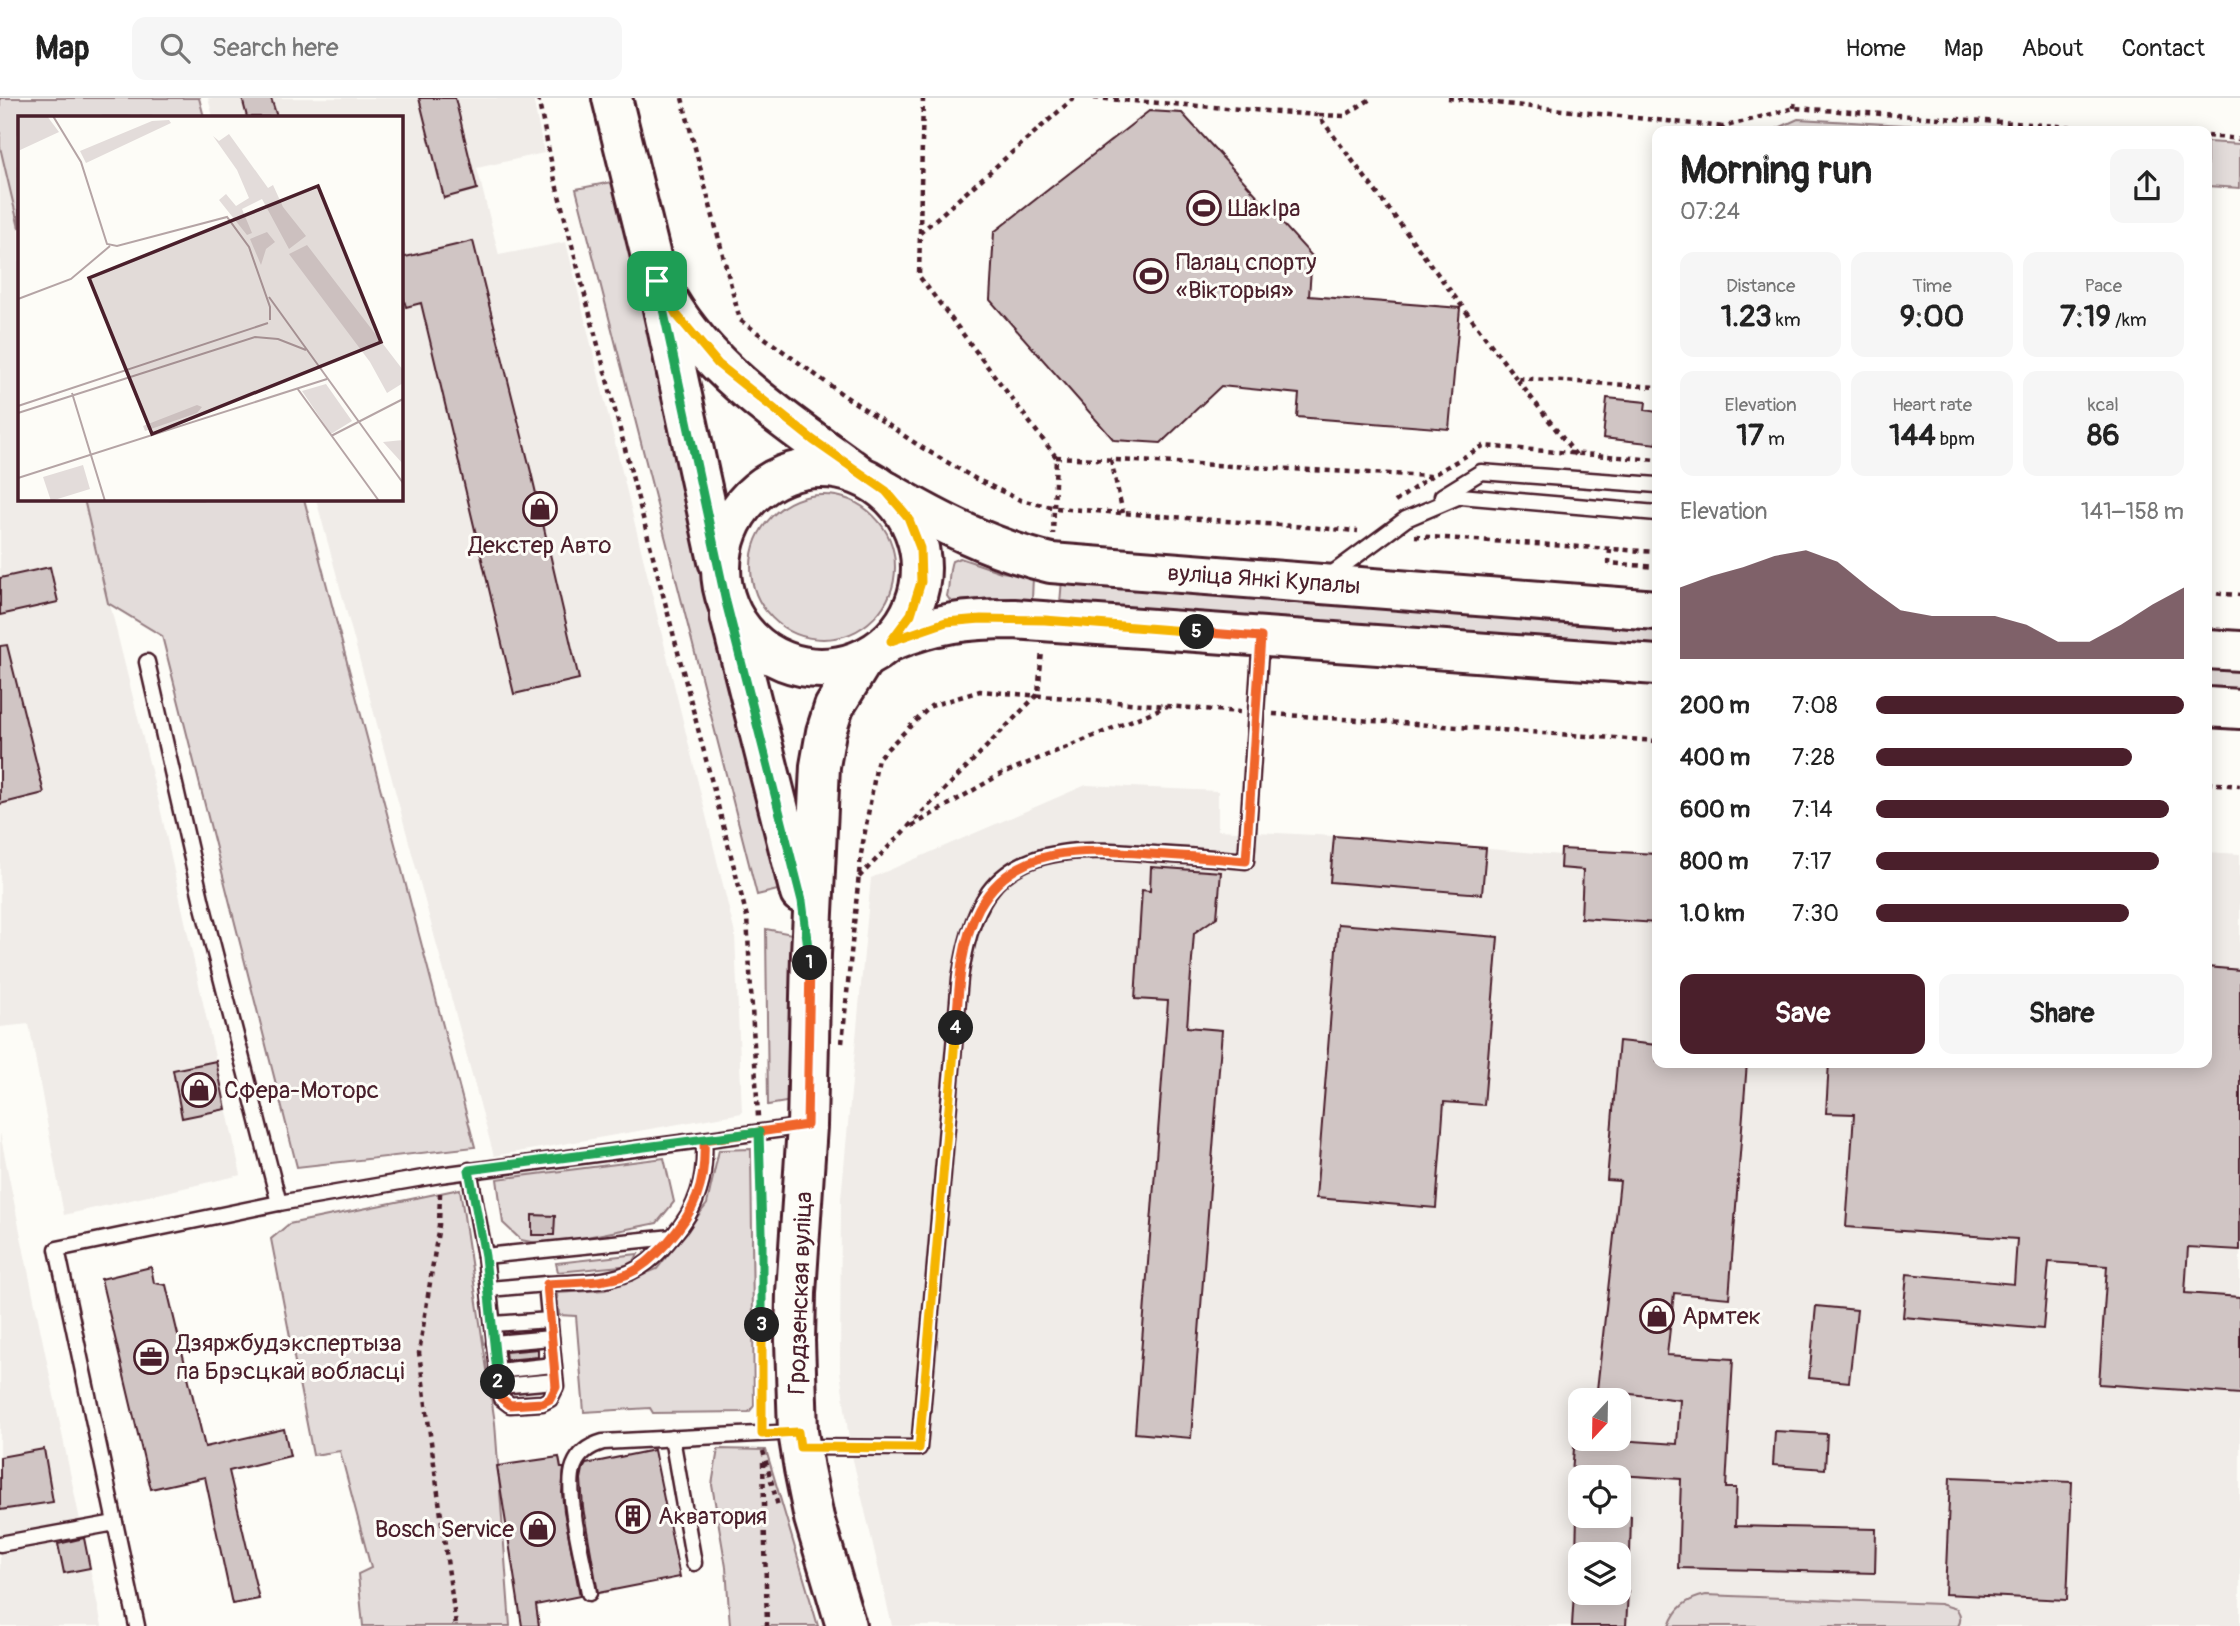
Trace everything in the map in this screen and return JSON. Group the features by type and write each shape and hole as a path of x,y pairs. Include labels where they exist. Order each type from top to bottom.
{"main road":[{"name":"Гродзенская вуліца","path":"611,98 657,281 723,586 802,901 811,954"},
{"name":"Гродзенская вуліца","path":"657,281 682,323 718,364 776,412 872,483"},
{"path":"877,650 911,614 921,582 920,548 908,517 872,483 831,468 803,469 776,478 752,494 735,516 724,542 723,586 743,631 767,653 798,666 831,668 877,650 946,622 981,619 1045,620 1652,665"},
{"name":"вуліца Янкі Купалы","path":"872,483 956,530 987,544 1019,556 1051,563 1652,610"},
{"path":"2212,649 2240,651"},
{"name":"Гродзенская вуліца","path":"846,1626 787,1437 807,1125 811,954 820,765 825,732 834,707 877,650"},
{"path":"2212,706 2240,709"}],"lane":[{"path":"1312,583 1328,577 1406,519 1480,472 1652,485"},
{"path":"1406,519 1460,496 1652,513"},
{"path":"589,1592 571,1492 573,1468 585,1450 603,1443 672,1438 787,1437 919,1448 960,978 970,932 990,890 1010,872 1038,859 1067,852 1103,850 1246,861 1261,637"},
{"path":"147,662 202,903 279,1203"},
{"path":"137,1626 57,1249 279,1203 469,1170 807,1125"},
{"path":"489,1289 599,1280 627,1274 650,1260 687,1219 698,1196 705,1168 704,1140"},
{"path":"469,1170 485,1256 501,1398 510,1405 542,1403 554,1395 547,1284"},
{"path":"485,1256 673,1237"},
{"path":"493,1324 550,1320"},
{"path":"495,1343 551,1338"},
{"path":"497,1371 554,1365"},
{"path":"499,1386 555,1381"},
{"path":"672,1438 694,1563"},
{"path":"0,1544 115,1522"}],"path":[{"path":"538,98 555,180 747,917 759,1132 762,1314"},
{"path":"682,98 740,320 921,447 975,479 1020,500 1056,508 1056,457 919,276 923,98"},
{"path":"920,233 1073,98"},
{"path":"1094,98 1170,101 1343,117 1372,98"},
{"path":"1448,98 1695,126"},
{"path":"1794,108 1795,98"},
{"path":"1732,126 1794,108 2059,126"},
{"path":"1318,115 1576,455"},
{"path":"2212,136 2240,139"},
{"path":"1516,378 1652,387"},
{"path":"1056,457 1431,476"},
{"path":"1111,460 1123,513"},
{"path":"1610,549 1609,563 1652,567"},
{"path":"2212,593 2240,595"},
{"path":"841,1056 859,878 878,758 931,706 980,691 1652,741"},
{"path":"859,878 1038,694"},
{"path":"906,830 1001,774 1168,705"},
{"path":"2212,783 2240,786"},
{"path":"440,1175 439,1225 419,1353 456,1626"},
{"path":"762,1354 787,1437"},
{"path":"763,1456 767,1626"}],"shaded area":[{"path":"0,98 199,98 204,116 18,116 18,224 0,147"},
{"path":"208,98 533,98 544,153 477,168 499,255 566,242 735,934 742,1113 494,1156 316,500 402,500 402,116 213,116"},
{"path":"1798,119 1922,126 1783,126"},
{"path":"2212,142 2240,144 2240,188 2212,186"},
{"path":"0,147 18,224 18,500 84,500 159,803 241,1175 64,1215 29,1024 0,1027"},
{"path":"612,182 786,888 757,895 576,189"},
{"path":"823,495 851,500 874,516 890,539 895,567 890,595 874,618 851,634 823,639 795,634 772,618 756,595 751,567 756,539 772,516 795,500"},
{"path":"84,500 304,500 475,1147 297,1167 162,636 108,603"},
{"path":"960,558 1001,572 1033,576 1032,600 989,598 951,602 947,596 951,565 952,561"},
{"path":"1062,580 1652,628 1652,646 1060,603"},
{"path":"2212,668 2240,671 2240,690 2212,687"},
{"path":"1086,785 1218,791 1218,830 1334,836 1560,855 1561,849 1652,854 1652,1068 2212,1068 2212,852 2240,854 2240,1626 892,1626 850,1447 840,1371 841,1199 871,878"},
{"path":"766,929 792,934 792,1101 768,1105"},
{"path":"0,1133 25,1256 102,1626 0,1626"},
{"path":"751,1149 754,1406 749,1412 653,1413 650,1408 584,1412 576,1316 559,1315 557,1293 605,1290 657,1269 707,1204 719,1150"},
{"path":"664,1158 674,1202 657,1223 547,1245 521,1240 503,1223 497,1179"},
{"path":"460,1189 495,1423 510,1626 363,1626 358,1574 371,1568 340,1451 313,1455 271,1239 289,1224"},
{"path":"638,1254 632,1265 558,1272 556,1263"},
{"path":"718,1449 766,1450 818,1626 730,1626 726,1567 712,1485"},
{"path":"1706,1595 1940,1604 1957,1609 1960,1620 1958,1626 1669,1626 1683,1605"}],"building":[{"path":"242,98 271,98 277,116 247,116"},
{"path":"419,98 455,98 477,189 444,198"},
{"name":"Палац спорту «Вікторыя»","path":"1149,111 1182,113 1312,256 1309,296 1460,308 1449,429 1297,417 1299,394 1221,386 1161,443 1114,440 990,300 994,232"},
{"path":"473,241 579,679 514,694 421,303 406,307 402,293 402,258"},
{"path":"1607,398 1646,402 1645,410 1652,411 1652,443 1603,438"},
{"path":"50,567 58,602 0,615 0,578"},
{"path":"7,645 44,793 0,804 0,646"},
{"path":"1334,836 1486,848 1482,894 1330,882"},
{"path":"1561,849 1652,854 1652,923 1581,918 1583,870 1560,868"},
{"path":"1151,867 1221,872 1217,917 1194,933 1187,1027 1222,1030 1191,1438 1135,1433 1168,1001 1135,999 1142,890 1150,891"},
{"path":"1338,924 1498,937 1484,1105 1444,1102 1436,1208 1316,1198"},
{"path":"2212,967 2240,970 2240,1250 2188,1247 2185,1293 2240,1297 2240,1394 2099,1384 2107,1266 2049,1262 2043,1329 1903,1317 1907,1274 2014,1284 2017,1239 1846,1227 1854,1114 1826,1113 1829,1068 2212,1068"},
{"path":"1619,1041 1652,1044 1652,1068 1747,1068 1729,1298 1674,1293 1667,1355 1733,1359 1726,1488 1736,1488 1735,1526 1876,1529 1875,1573 1678,1568 1681,1479 1631,1476 1631,1465 1573,1465 1574,1451 1631,1451 1631,1441 1677,1444 1680,1400 1631,1394 1631,1388 1597,1388 1620,1181 1607,1180"},
{"name":"Сфера-Моторс","path":"216,1061 226,1109 182,1118 173,1070"},
{"path":"532,1215 555,1216 554,1235 532,1235"},
{"name":"Дзяржбудэкспертыза па Брэсцкай вобласці","path":"151,1267 154,1283 166,1285 205,1447 284,1429 290,1456 229,1471 259,1599 232,1604 205,1477 151,1489 101,1279"},
{"path":"1816,1306 1857,1310 1849,1382 1809,1378"},
{"path":"538,1349 538,1357 506,1360 505,1352"},
{"path":"1775,1431 1827,1434 1825,1469 1773,1465"},
{"path":"44,1449 53,1502 0,1510 0,1457"},
{"name":"Акватория","path":"654,1450 680,1577 598,1593 583,1508 583,1469 586,1464"},
{"name":"Bosch Service","path":"559,1457 561,1468 564,1468 564,1511 580,1596 536,1605 539,1626 522,1626 497,1466"},
{"path":"1950,1477 2072,1482 2067,1600 1945,1594"},
{"path":"1577,1528 1631,1528 1630,1542 1576,1542"},
{"path":"84,1538 90,1568 64,1573 58,1544"},
{"path":"1573,1605 1627,1605 1626,1626 1572,1626"}],"place":[{"name":"ШакІра","path":"1204,208"},
{"name":"Палац спорту «Вікторыя»","path":"1151,276"},
{"name":"Декстер Авто","path":"540,509"},
{"name":"Сфера-Моторс","path":"199,1090"},
{"name":"Армтек","path":"1657,1316"},
{"name":"Дзяржбудэкспертыза па Брэсцкай вобласці","path":"151,1357"},
{"name":"Акватория","path":"633,1516"},
{"name":"Bosch Service","path":"538,1529"}],"route":[{"path":"657,281 695,340 718,364 813,440 886,491 908,517 920,548 921,582 911,614 891,641 946,622 981,619 1045,620 1261,637 1246,861 1103,850 1067,852 1038,859 1010,872 990,890 978,910 970,932 960,978 919,1448 800,1447 798,1432 762,1434 759,1132 704,1140 469,1170 485,1256 501,1398 510,1405 542,1403 554,1395 556,1387 547,1284 614,1278 640,1268 650,1260 687,1219 698,1196 705,1168 704,1140 807,1125 811,954 807,926 726,602 657,281"}]}
